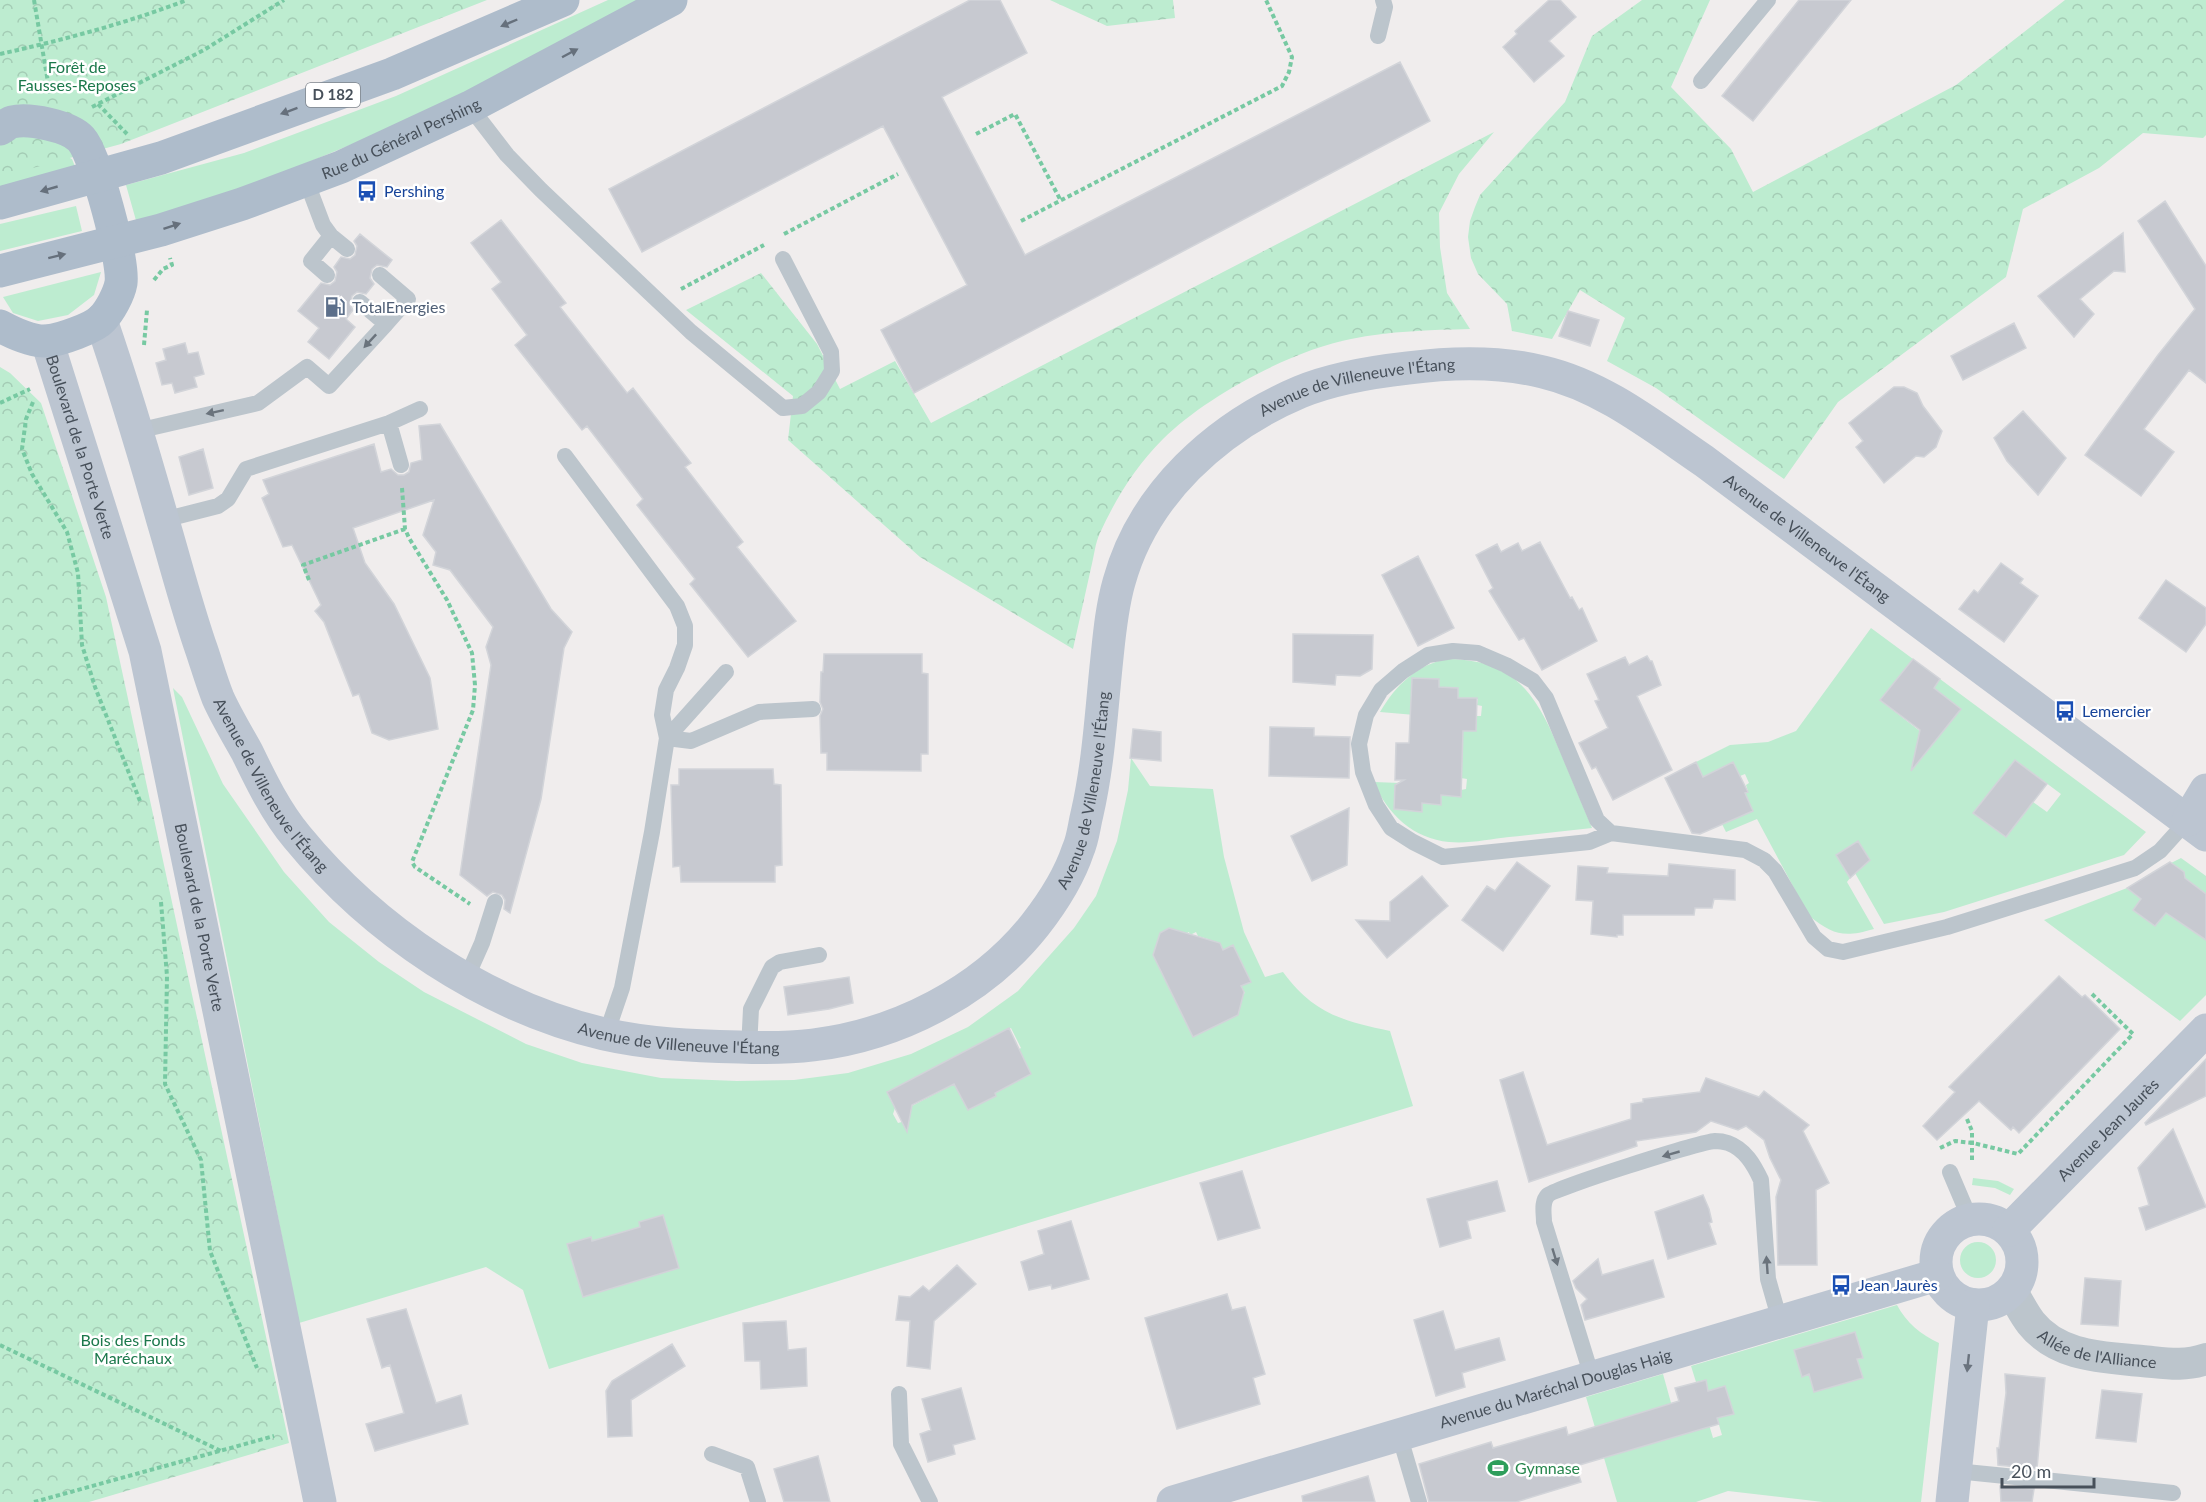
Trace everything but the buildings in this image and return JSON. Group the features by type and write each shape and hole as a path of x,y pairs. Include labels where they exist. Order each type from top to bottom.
{"main road":[{"name":"D 182","path":"0,203 161,158 392,74 563,0"},
{"name":"Rue du Général Pershing","path":"0,271 161,230 242,204 341,167 470,107 671,0"},
{"path":"0,129 12,122 48,123 78,136 87,147 98,175 116,242 121,282 113,303 101,320 76,333 47,341 23,336 0,326"}],"street":[{"name":"Avenue de Villeneuve l'Étang","path":"101,320 137,431 186,603 217,695 262,782 294,834 342,887 388,927 466,979 553,1019 606,1035 672,1046 749,1048 813,1045 858,1035 913,1018 960,993 995,966 1033,928 1060,889 1079,849 1095,780 1111,618 1119,579 1135,536 1164,492 1203,451 1252,418 1301,392 1377,372 1446,363 1502,365 1546,372 1584,387 1627,409 1704,461 2197,827"},
{"name":"Boulevard de la Porte Verte","path":"47,341 145,651 320,1502"},
{"path":"2197,827 2206,790"},
{"name":"Avenue Jean Jaurès","path":"2009,1230 2206,1030"},
{"path":"1970,1218 1991,1220 2009,1230 2021,1249 2023,1260 2018,1282 2011,1291 2000,1300 1987,1305 1973,1305 1961,1302 1942,1286 1937,1275 1935,1261 1938,1246 1945,1234 1956,1224 1970,1218"},
{"name":"Avenue du Maréchal Douglas Haig","path":"1173,1502 1937,1275"},
{"name":"Allée de l'Alliance","path":"2011,1291 2031,1323 2043,1334 2081,1354 2184,1365 2206,1359"},
{"path":"1954,1486 1973,1305"}],"lane":[{"path":"1378,36 1385,7 1383,0"},
{"path":"1701,81 1768,0"},
{"path":"470,107 507,155 541,190 691,332 783,408 802,406 819,392 832,370 831,352 783,259"},
{"path":"306,180 323,225 331,237 347,249"},
{"path":"327,275 311,261 331,237"},
{"path":"137,431 258,403 307,367 329,386 408,298 380,275"},
{"path":"360,302 386,324"},
{"path":"163,520 218,506 228,499 246,469 388,423 420,409"},
{"path":"388,423 401,465"},
{"path":"565,456 677,606 685,626 685,645 666,690 662,715 667,738 622,988 606,1035"},
{"path":"1611,833 1597,820 1546,698 1533,681 1506,665 1478,653 1453,651 1428,655 1402,671 1381,690 1366,715 1359,744 1363,772 1376,805 1391,828 1443,857 1589,842 1611,833 1745,850 1764,860 1775,871 1814,937 1828,949 1843,952 1947,927 2135,868 2197,827"},
{"path":"667,738 726,672"},
{"path":"667,738 692,741 759,712 813,709"},
{"path":"466,979 495,902"},
{"path":"749,1048 751,1009 772,967 780,962 819,955"},
{"path":"1592,1377 1544,1222 1543,1204 1548,1194 1714,1141 1728,1143 1745,1154 1761,1180 1768,1279 1780,1321"},
{"path":"1950,1172 1970,1218"},
{"path":"899,1394 901,1444 930,1502"},
{"path":"1399,1434 1419,1502"},
{"path":"712,1454 747,1467 758,1502"},
{"path":"1954,1486 2173,1493"}],"path":[{"path":"34,0 56,126"},
{"path":"0,54 154,12 187,0"},
{"path":"134,142 98,104 204,50 284,0"},
{"path":"1021,222 1282,86 1289,72 1292,57 1266,0"},
{"path":"976,134 1015,114 1061,201"},
{"path":"151,287 163,269 172,265 167,249"},
{"path":"144,348 147,305"},
{"path":"0,403 39,386"},
{"path":"35,397 26,419 22,449 32,474 67,532 78,573 82,645 95,687 142,806"},
{"path":"401,465 405,529 447,600 472,653 475,685 472,710 412,862 415,867 471,905 488,925"},
{"path":"309,580 303,565 405,529"},
{"path":"161,896 167,976 165,1084 201,1160 210,1251 258,1369"},
{"path":"1940,1148 1955,1141 2018,1154 2133,1034 2090,992"},
{"path":"1967,1119 1972,1131 1972,1170"},
{"path":"0,1345 221,1451"},
{"path":"34,1502 304,1428"}],"green space":[{"name":"Forêt de Fausses-Reposes","path":"0,0 487,0 121,144 0,177"},
{"path":"608,0 649,0 437,109 222,198 137,224 126,185 244,153 396,96"},
{"path":"1050,0 1173,0 1175,18 1107,26"},
{"path":"1642,0 1710,0 1671,87 1731,149 1753,192 1956,85 2065,0 2206,0 2206,135 2203,138 2143,133 2099,168 2023,209 2006,277 1838,402 1784,479 1656,388 1607,361 1625,318 1580,290 1552,339 1512,331 1507,304 1478,274 1471,258 1468,237 1470,221 1480,195 1565,102 1592,36"},
{"path":"1494,132 1459,174 1439,213 1440,247 1447,293 1470,329 1380,334 1351,339 1303,353 1226,391 1181,423 1144,460 1127,483 1106,520 1098,537 1073,649 920,557 788,440 793,396 686,310 761,273 817,344 840,389 895,361 931,423"},
{"path":"52,150 72,159 76,169 0,188 0,155"},
{"path":"76,206 82,231 0,251 0,224"},
{"path":"101,272 94,295 68,315 38,321 13,313 3,297"},
{"name":"Bois des Fonds Maréchaux","path":"0,367 10,373 41,403 106,597 289,1443 89,1502 0,1502"},
{"path":"1871,628 1913,659 1881,701 1934,742 1961,709 1934,688 1940,679 2146,832 2124,855 1944,912 1884,924 1855,873 1870,860 1858,841 1836,855 1850,878 1847,882 1874,929 1846,934 1832,931 1809,916 1757,819 1726,832 1718,816 1730,800 1748,791 1746,785 1749,783 1745,774 1740,776 1733,762 1703,777 1696,762 1730,745 1768,742 1796,731","holes":["2015,760 2061,794 2047,812 2033,802 2006,837 1974,813"]},
{"path":"1449,659 1473,661 1493,667 1509,675 1523,686 1544,717 1592,828 1472,842 1449,842 1424,836 1403,823 1394,814 1374,782 1400,783 1399,809 1421,812 1422,803 1441,805 1441,795 1461,796 1461,790 1466,789 1467,779 1461,778 1442,730 1476,731 1477,716 1481,716 1482,706 1477,705 1478,699 1458,698 1439,687 1439,679 1417,678 1415,715 1380,712 1408,677 1427,665"},
{"path":"173,688 182,697 223,784 284,872 329,922 379,962 424,992 526,1044 582,1063 661,1078 737,1081 794,1080 848,1073 911,1054 968,1027 1018,991 1074,928 1096,896 1117,841 1128,790 1131,758 1150,786 1213,789 1224,857 1244,932 1265,977 1283,972 1294,986 1317,1006 1343,1019 1390,1031 1413,1106 549,1369 523,1290 486,1267 299,1323","holes":["1169,928 1183,935 1196,932 1198,936 1208,939 1212,947 1220,943 1223,950 1233,945 1250,982 1241,986 1245,993 1237,997 1237,1015 1195,1036 1155,959 1161,955 1156,945 1160,933","1011,1028 1021,1048 982,1068 996,1096 954,1084 908,1108 909,1120 898,1123 893,1114 895,1108 887,1092","640,1227 626,1283 583,1297 567,1244 591,1237 592,1241"]},
{"path":"2181,858 2206,876 2206,894 2185,878 2171,863"},
{"path":"2127,888 2141,899 2134,910 2166,913 2197,934 2206,923 2206,995 2180,1021 2044,920"},
{"path":"1973,1178 1998,1181 2014,1189 2010,1195 1995,1188 1972,1185"},
{"path":"1978,1242 1991,1247 1996,1260 1991,1273 1978,1278 1965,1273 1960,1260 1965,1247"},
{"path":"1897,1305 1915,1327 1939,1343 1921,1502 1823,1502 1728,1491 1696,1502 1617,1502 1586,1397 1663,1374 1673,1410 1702,1401 1713,1438 1722,1435 1717,1418 1733,1413 1725,1386 1708,1391 1705,1380 1696,1382 1691,1366"}],"place":[{"name":"Pershing","path":"367,191"},
{"name":"TotalEnergies","path":"335,307"},
{"name":"Lemercier","path":"2065,711"},
{"name":"Jean Jaurès","path":"1841,1285"},
{"name":"Gymnase","path":"1498,1468"}]}
